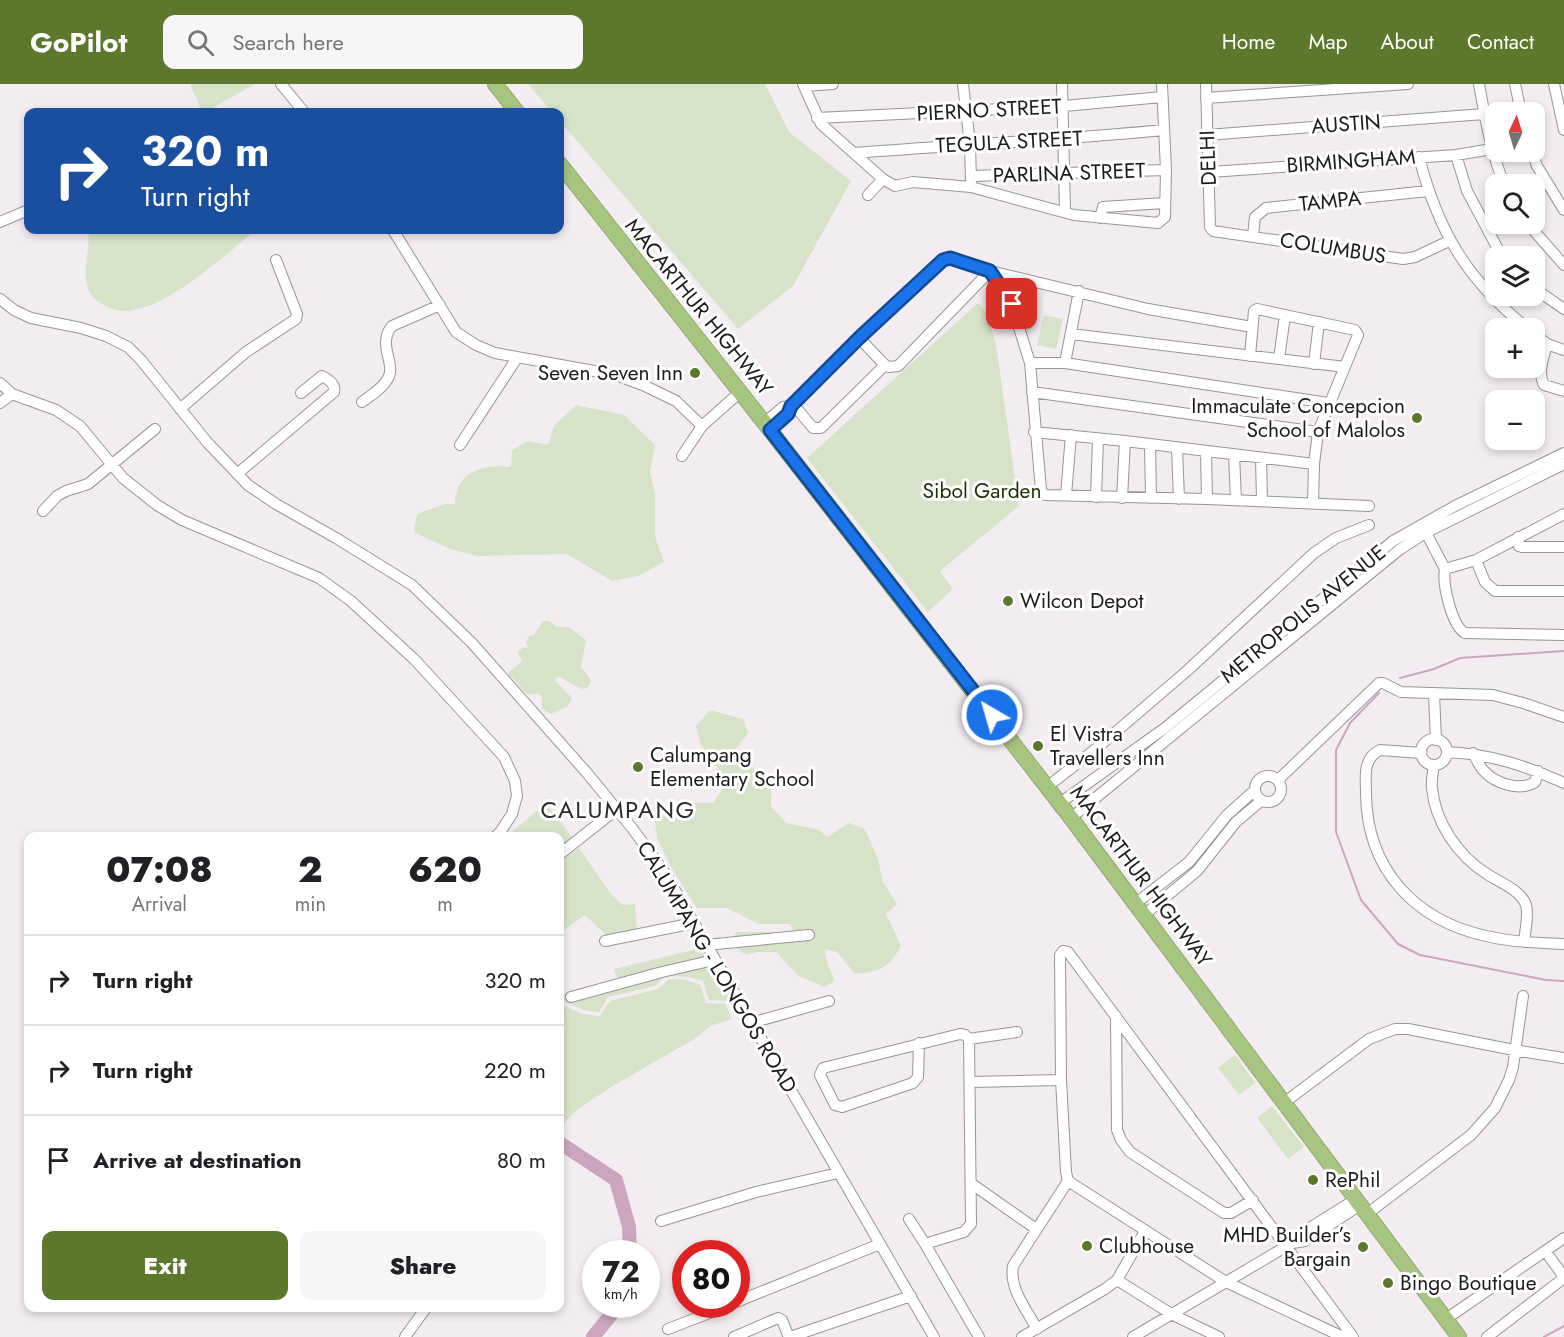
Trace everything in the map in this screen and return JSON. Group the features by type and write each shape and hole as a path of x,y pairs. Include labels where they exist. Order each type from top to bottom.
{"highway":[{"path":"495,84 514,108"},
{"name":"MACARTHUR HIGHWAY","path":"564,169 1060,803 1459,1337"}],"street":[{"path":"280,84 301,108"},
{"path":"833,84 803,85 817,118 883,179 895,186 913,182 971,182 1065,212 1158,224 1165,217 1166,170 1162,84"},
{"path":"963,84 970,144 971,182"},
{"path":"1062,84 1065,212"},
{"name":"DELHI","path":"1206,84 1210,227 1213,231"},
{"path":"1206,98 1408,84"},
{"path":"1479,84 1485,118"},
{"path":"1515,84 1519,102"},
{"path":"1554,84 1562,110 1564,130"},
{"name":"PIERNO STREET","path":"817,118 1064,106 1162,97"},
{"name":"AUSTIN","path":"1207,135 1484,114"},
{"name":"TEGULA STREET","path":"854,153 970,144 1064,140 1164,130"},
{"name":"BIRMINGHAM","path":"1210,172 1485,150"},
{"path":"1456,154 1467,191 1496,246"},
{"path":"1419,157 1428,191 1449,241 1462,262 1482,286 1515,318"},
{"path":"1536,162 1564,210"},
{"name":"PARLINA STREET","path":"971,182 1065,172 1166,170"},
{"path":"868,195 883,179"},
{"name":"TAMPA","path":"1253,236 1255,217 1266,208 1428,191"},
{"path":"1100,218 1103,207 1165,203"},
{"path":"0,222 24,212"},
{"name":"COLUMBUS","path":"1213,231 1403,259 1415,257 1449,241"},
{"path":"396,234 456,332 486,350 517,358 616,375 643,385 676,400 702,426"},
{"path":"1537,234 1564,265"},
{"path":"767,426 788,414 792,405 859,338 943,260 950,258 990,271 1148,309 1252,327"},
{"path":"180,409 246,352 296,319 297,314 276,260"},
{"path":"990,271 1012,304 1030,363 1034,432 1042,492 1045,495 1369,506"},
{"path":"859,338 885,365 898,366 990,271"},
{"path":"1065,363 1080,291"},
{"path":"1545,296 1564,309"},
{"name":"CALUMPANG - LONGOS ROAD","path":"0,299 14,310 31,318 81,328 106,336 128,347 207,442 248,485 276,504 402,577 425,596 472,643 617,809 665,873 934,1337"},
{"path":"362,402 387,381 390,375 385,341 392,326 440,305"},
{"path":"1250,356 1254,311 1257,309 1357,332 1358,335 1318,432 1313,503"},
{"path":"1279,359 1285,315"},
{"path":"1314,364 1319,322"},
{"path":"1071,334 1345,367"},
{"path":"1564,350 1547,344 1540,373 1544,384 1564,391"},
{"path":"460,445 517,358"},
{"path":"1030,363 1065,363 1329,403"},
{"path":"792,405 813,428 821,428 885,365"},
{"path":"237,474 334,392 335,388 322,376 301,393"},
{"path":"0,383 12,394 56,410 80,426 123,478 182,520 319,578 351,601 415,660 504,757 515,781 517,796 512,814 500,832"},
{"path":"1032,392 1318,432"},
{"path":"682,456 702,426 739,393"},
{"path":"0,403 12,394"},
{"path":"43,511 57,496 88,484 155,429"},
{"path":"1034,432 1314,464"},
{"path":"1066,495 1071,435"},
{"path":"1096,497 1098,439"},
{"path":"1122,498 1125,441"},
{"path":"1150,445 1151,498"},
{"path":"1177,448 1179,499"},
{"path":"1206,452 1206,499"},
{"name":"METROPOLIS AVENUE","path":"1071,818 1423,529 1564,453"},
{"path":"1234,456 1236,500"},
{"path":"1262,458 1262,501"},
{"name":"METROPOLIS AVENUE","path":"1060,803 1165,728 1393,541 1564,464"},
{"path":"1445,569 1476,560 1564,514"},
{"path":"1045,784 1083,758 1188,670 1314,553 1336,538 1369,525"},
{"path":"1423,529 1445,569 1445,588 1458,626 1465,633 1564,635"},
{"path":"1518,537 1519,546 1522,547 1564,547"},
{"path":"1476,560 1485,582 1495,591 1564,591"},
{"path":"1278,780 1379,683 1383,682 1401,692 1493,695 1564,717"},
{"path":"1434,694 1436,740"},
{"path":"1436,740 1443,743 1447,752 1443,761 1434,765 1425,761 1421,753 1427,742 1436,740"},
{"path":"1421,753 1380,750 1369,758 1366,765 1366,810 1381,861 1396,885 1410,901 1426,912 1485,936 1524,942 1564,944"},
{"path":"1447,752 1473,753 1505,760 1539,771 1564,783"},
{"path":"1473,753 1485,772 1506,784 1529,786 1535,782 1539,771"},
{"path":"1434,765 1431,786 1436,808 1449,836 1464,857 1522,898 1527,907 1524,942"},
{"path":"1269,776 1278,780 1281,789 1279,796 1271,801 1262,800 1236,822 1197,871 1140,909 1189,862 1227,815 1255,790 1256,784 1262,777 1269,776"},
{"path":"1255,790 1262,800"},
{"path":"1075,792 1087,805"},
{"path":"564,851 617,809"},
{"path":"1189,862 1197,871"},
{"path":"604,941 694,923"},
{"path":"706,945 809,935"},
{"path":"1342,1337 1226,1282 1068,1181 1065,1172 1060,1080 1060,955 1063,951 1068,952 1253,1200 1290,1244 1353,1337"},
{"path":"571,997 714,960"},
{"path":"1133,1337 1290,1244 1305,1241 1471,1135 1485,1122 1495,1108 1509,1080 1513,1067 1523,996"},
{"path":"751,1023 830,1001"},
{"path":"1116,1015 1116,1130 1125,1146 1130,1152 1224,1213 1231,1213 1253,1200"},
{"path":"1285,1102 1369,1039 1395,1029 1408,1029 1564,1058"},
{"path":"969,1040 1017,1032"},
{"path":"919,1043 918,1077 914,1083 842,1107 835,1105 820,1075 823,1068 919,1043 960,1034 965,1035 969,1040 971,1224 964,1232 925,1244"},
{"path":"970,1082 1060,1080"},
{"path":"662,1221 756,1192 838,1173"},
{"path":"1037,1329 1014,1287 1011,1276 1017,1257 1068,1181"},
{"path":"972,1184 1036,1229"},
{"path":"909,1219 979,1337"},
{"path":"1022,1337 1117,1280 1145,1231"},
{"path":"1446,1319 1564,1238"},
{"path":"750,1296 880,1244"},
{"path":"1487,1337 1564,1278 1546,1252"},
{"path":"1117,1280 1173,1315 1219,1337"},
{"path":"734,1337 778,1318 782,1320 788,1335 793,1336 911,1296"},
{"path":"405,1337 423,1312"},
{"path":"668,1329 696,1318"}],"green space":[{"path":"190,84 255,84 212,108 200,108"},
{"path":"528,84 765,84 789,132 851,181 793,286 738,329 564,126 564,108 549,108"},
{"path":"88,234 251,234 206,271 164,299 144,308 125,311 103,305 90,293 86,278"},
{"name":"Sibol Garden","path":"978,303 986,312 996,344 1019,506 940,571 953,589 928,612 807,458"},
{"path":"1044,315 1063,319 1056,349 1037,345"},
{"path":"576,405 624,415 655,445 650,472 655,493 655,536 664,562 638,576 612,581 567,554 477,556 450,549 414,532 417,514 445,504 455,504 460,484 473,472 491,467 511,467 512,450 528,441 548,445 554,426"},
{"path":"543,621 549,621 557,627 569,627 586,640 581,667 591,680 588,687 582,689 556,677 555,681 572,698 568,706 551,714 542,709 542,698 539,694 527,694 512,677 509,677 508,673 522,661 517,652 524,647 528,648 526,642 529,636 534,635"},
{"path":"710,710 743,719 748,733 736,749 771,789 771,806 786,823 820,830 827,837 849,823 865,829 878,859 883,882 897,904 886,914 901,946 888,964 871,972 855,974 837,952 825,949 827,963 835,981 824,987 799,976 776,952 757,952 746,955 730,944 736,932 794,932 790,924 759,924 727,908 697,908 674,872 657,839 655,821 682,802 713,803 725,785 719,770 701,746 696,726"},
{"path":"546,803 572,837 564,844 564,832 512,832"},
{"path":"579,848 611,894 623,905 635,904 637,932 609,938 585,915 564,930 564,859"},
{"path":"701,948 734,1001 709,1000 703,981 666,975 655,986 608,997 599,1012 587,1011 564,1002 564,993 618,981 614,969"},
{"path":"669,979 686,980 700,985 706,1003 725,1004 732,1019 710,1026 696,1038 611,1087 578,1109 564,1123 564,1006 582,1014 600,1016 610,1001 658,989"},
{"path":"1235,1055 1255,1083 1239,1095 1218,1068"},
{"path":"1272,1106 1304,1147 1288,1159 1257,1118"}],"waterway":[{"path":"1400,678 1434,669 1460,658 1564,651"},
{"path":"1379,693 1350,723 1336,750 1336,832 1361,900 1398,944 1420,955 1546,980 1564,981"},
{"path":"564,1146 616,1180 629,1227 629,1240"},
{"path":"593,1337 608,1318"},
{"path":"1544,1337 1564,1326"}],"place":[{"name":"Seven Seven Inn","path":"695,373"},
{"name":"Immaculate Concepcion School of Malolos","path":"1417,418"},
{"name":"Wilcon Depot","path":"1008,601"},
{"name":"El Vistra Travellers Inn","path":"1038,746"},
{"name":"Calumpang Elementary School","path":"638,767"},
{"name":"RePhil","path":"1313,1180"},
{"name":"Clubhouse","path":"1087,1246"},
{"name":"MHD Builder’s Bargain","path":"1363,1247"},
{"name":"Bingo Boutique","path":"1388,1283"}],"district":[{"name":"CALUMPANG","path":"618,810"}],"route":[{"path":"992,715 770,430 788,414 791,406 859,338 943,260 950,258 990,271 1012,304"}]}
